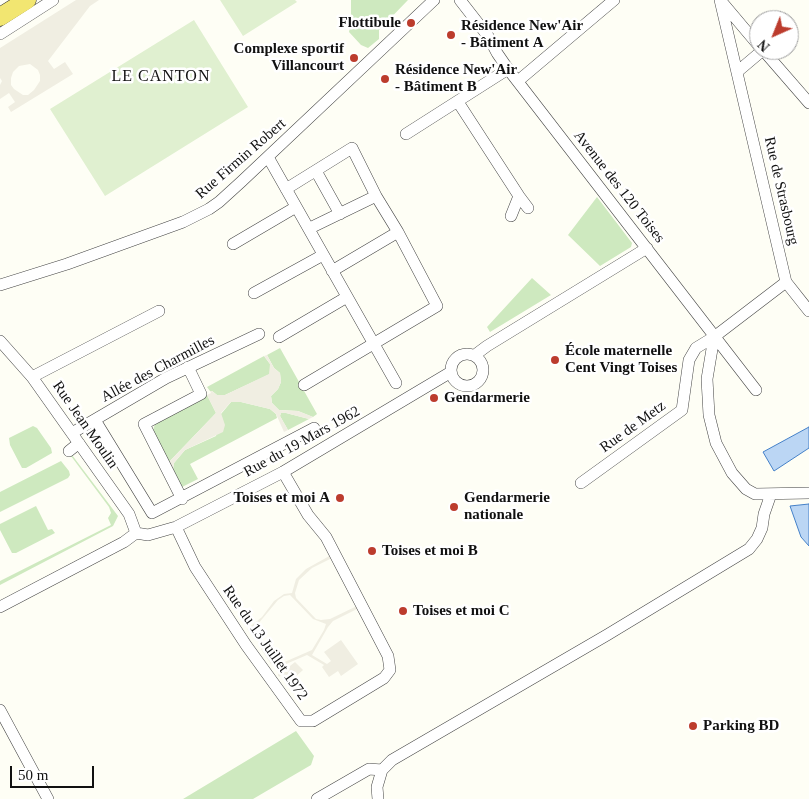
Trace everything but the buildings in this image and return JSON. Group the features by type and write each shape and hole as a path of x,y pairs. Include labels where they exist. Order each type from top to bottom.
{"main road":[{"path":"0,17 27,0"}],"street":[{"path":"0,34 53,0"},
{"name":"Rue Firmin Robert","path":"0,285 67,264 183,222 219,202 434,0"},
{"name":"Avenue des 120 Toises","path":"460,0 488,36 508,69 756,390"},
{"path":"518,81 614,0"},
{"path":"720,0 749,34"},
{"name":"Rue de Strasbourg","path":"720,0 786,282 809,311"},
{"path":"737,72 751,60"},
{"path":"772,60 809,103"},
{"path":"406,134 508,69"},
{"path":"458,102 528,208"},
{"path":"286,189 352,148 376,196 398,232 437,306 304,385"},
{"path":"268,156 396,383"},
{"path":"316,171 340,214"},
{"path":"310,228 376,196"},
{"path":"511,216 519,196"},
{"path":"233,244 296,207"},
{"path":"332,271 398,232"},
{"name":"Rue du 19 Mars 1962","path":"136,533 148,535 176,527 283,472 451,372 452,363 458,356 467,353 475,356 487,346 647,248"},
{"path":"254,293 323,255"},
{"name":"Rue de Metz","path":"582,483 682,410 689,360 696,348 786,282"},
{"path":"279,337 347,297"},
{"path":"32,377 159,311"},
{"name":"Allée des Charmilles","path":"69,451 76,438 95,420 166,378 259,334"},
{"path":"714,336 707,379 709,415 716,443 732,472 746,489 755,494 809,492"},
{"name":"Rue Jean Moulin","path":"0,341 32,377 76,438 129,514 136,533"},
{"path":"451,372 455,381 461,386 476,385 482,379 484,370 482,362 475,356"},
{"path":"188,367 200,394 144,424 182,499 314,428"},
{"name":"Rue Jean Moulin","path":"95,420 152,514 182,499"},
{"name":"Rue du 13 Juillet 1972","path":"176,527 195,567 246,644 301,721 313,721 384,678 390,670 388,656 326,537 308,516 283,472"},
{"path":"378,799 377,787 382,770 392,760 749,550 762,528 764,514 771,494"},
{"path":"0,607 124,542 136,533"},
{"path":"0,710 48,799"},
{"path":"317,799 369,770 382,770"}],"green space":[{"path":"220,0 295,0 297,2 243,36"},
{"path":"351,0 408,0 379,30 379,39 368,48 361,45 349,32"},
{"path":"194,20 248,107 105,196 50,109"},
{"path":"597,197 632,243 631,247 600,266 568,235"},
{"path":"532,278 551,295 490,332 487,327"},
{"path":"280,348 317,414 313,417 298,411 279,410 272,403 271,396 278,389 281,382 280,373 274,368 267,355"},
{"path":"264,356 270,364 270,374 225,395 217,395 207,387"},
{"path":"207,395 216,413 169,462 153,430 155,424"},
{"path":"231,402 241,402 270,409 276,414 277,418 190,464 198,479 182,487 173,469 174,463 185,450 216,436 221,414"},
{"path":"281,413 309,419 288,430 280,416"},
{"path":"33,426 37,428 51,448 52,453 26,468 22,468 10,445 9,438"},
{"path":"72,455 118,516 113,526 0,585 0,581 111,525 108,518 111,513 109,507"},
{"path":"61,461 69,471 70,475 68,478 0,512 0,492"},
{"path":"36,506 48,530 52,529 55,533 16,553 12,553 0,530 0,524"},
{"path":"296,731 314,756 311,765 253,799 183,799"}],"shaded area":[{"path":"76,0 99,0 90,6 48,61 54,69 65,62 73,74 11,112 8,107 15,102 9,93 0,99 0,85 2,81 0,78 0,48","holes":["30,64 38,70 40,81 28,95 23,95 11,85 13,72 19,66"]},
{"path":"267,355 274,368 280,373 281,382 278,389 271,396 272,403 279,410 298,411 313,417 309,419 281,413 280,416 288,430 284,432 276,414 270,409 241,402 231,402 221,413 225,425 223,432 185,450 174,463 173,469 169,462 216,413 207,395 211,393 210,391 217,395 225,395 269,374 270,364 264,356"},
{"path":"333,554 334,557 312,568 299,580 295,593 296,598 316,619 321,620 330,619 359,605 361,607 333,621 312,655 327,664 331,661 324,652 341,640 358,664 341,676 338,671 329,677 322,667 324,665 307,655 286,664 282,672 288,672 290,666 295,662 303,670 294,678 291,675 281,675 279,677 281,668 273,662 271,664 261,649 268,642 278,652 275,660 280,664 312,650 326,624 313,619 290,595 278,600 258,624 249,631 247,629 262,617 274,601 284,594 292,593 296,579 306,569"}],"water":[{"path":"809,427 809,448 774,471 763,452"},
{"path":"809,504 809,546 801,537 790,506"}],"place":[{"name":"Flottibule","path":"411,23"},
{"name":"Résidence New'Air - Bâtiment A","path":"451,35"},
{"name":"Complexe sportif Villancourt","path":"354,58"},
{"name":"Résidence New'Air - Bâtiment B","path":"385,79"},
{"name":"École maternelle Cent Vingt Toises","path":"555,360"},
{"name":"Gendarmerie","path":"434,398"},
{"name":"Toises et moi A","path":"340,498"},
{"name":"Gendarmerie nationale","path":"454,507"},
{"name":"Toises et moi B","path":"372,551"},
{"name":"Toises et moi C","path":"403,611"},
{"name":"Parking BD","path":"693,726"}],"district":[{"name":"LE CANTON","path":"161,77"}]}
